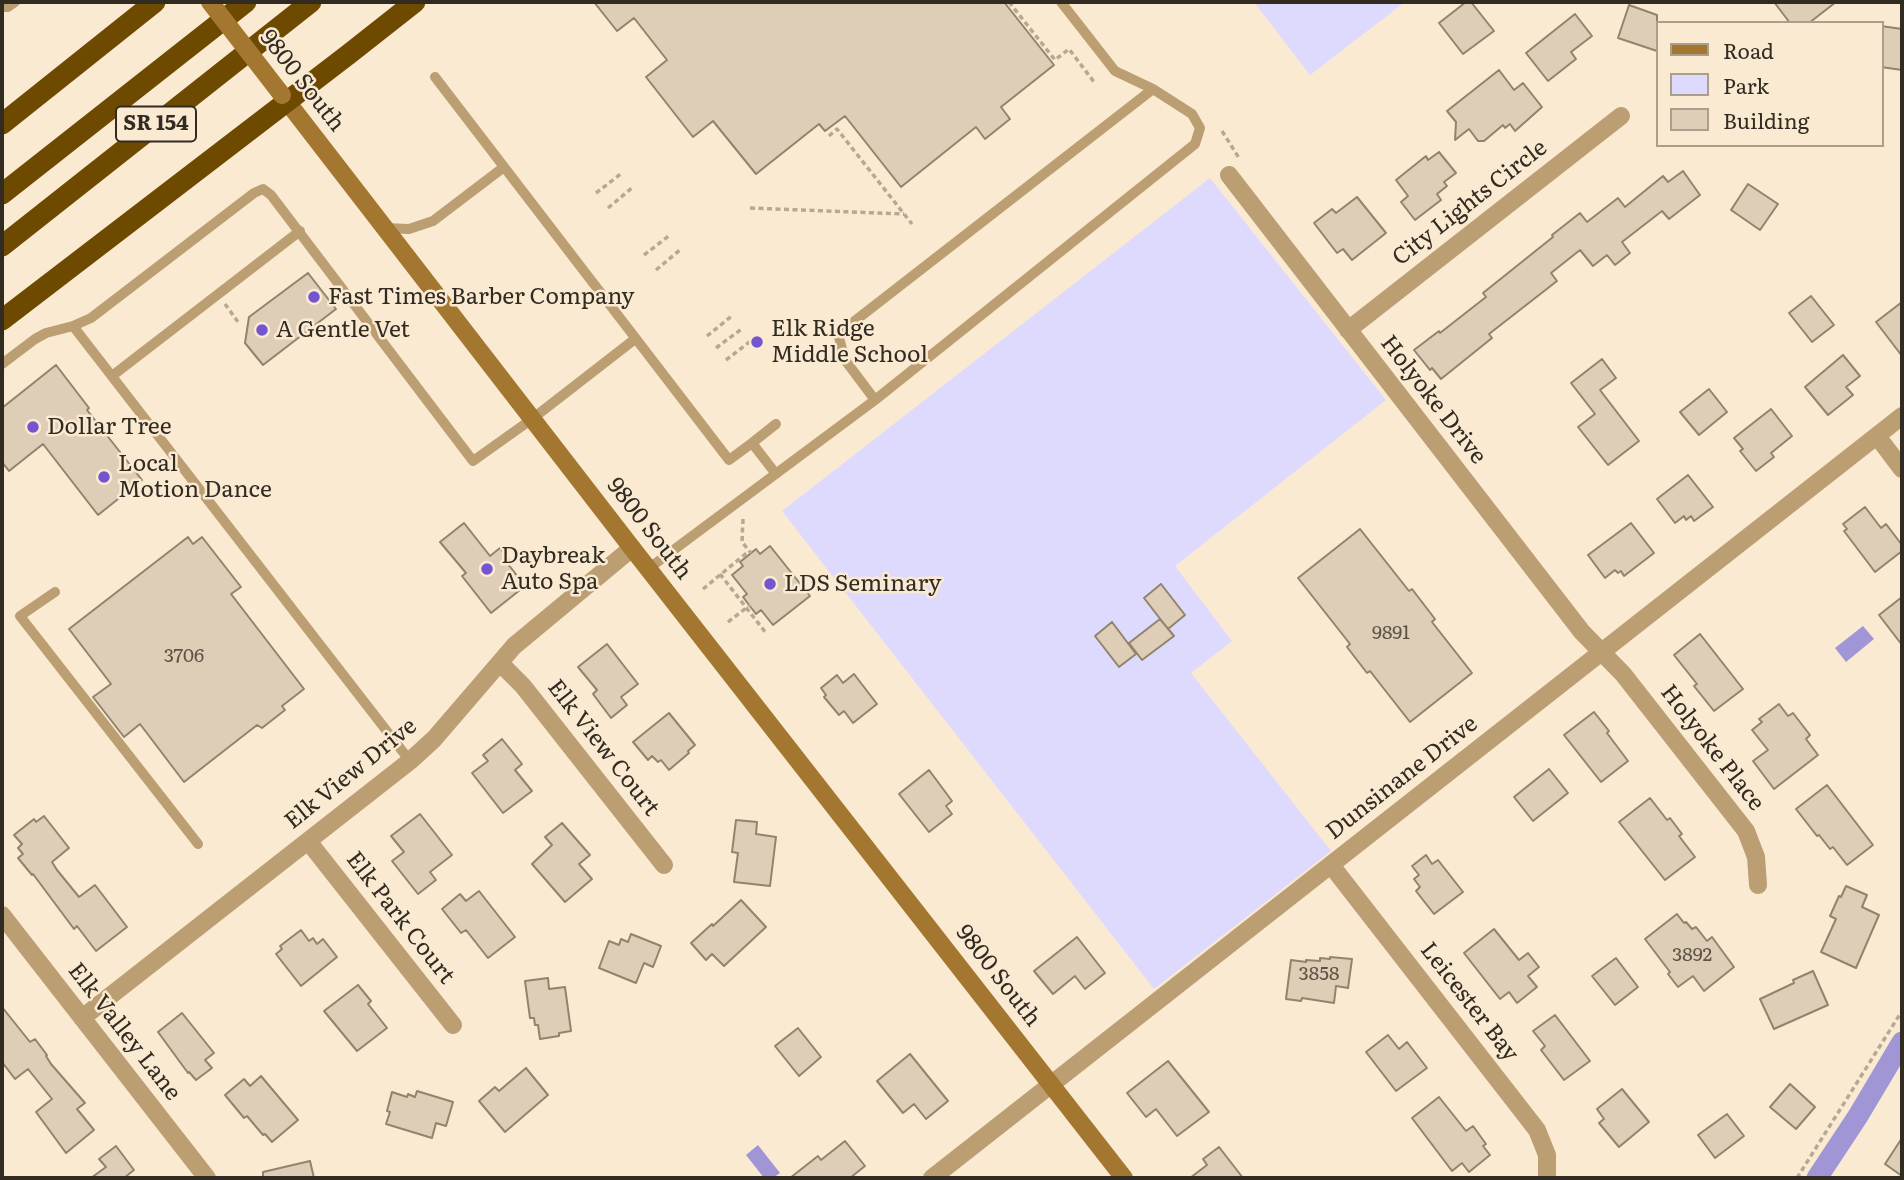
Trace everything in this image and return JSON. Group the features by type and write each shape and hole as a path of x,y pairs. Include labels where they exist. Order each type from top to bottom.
{"highway":[{"path":"2,124 155,2"},
{"name":"SR 154","path":"2,194 246,2"},
{"name":"SR 154","path":"2,246 311,2"},
{"path":"2,320 285,98 415,2"}],"main road":[{"name":"9800 South","path":"210,2 648,569 1124,1178"}],"street":[{"name":"City Lights Circle","path":"1348,330 1621,116"},
{"name":"Holyoke Drive","path":"1229,175 1582,632 1602,652"},
{"name":"Dunsinane Drive","path":"932,1178 1902,416"},
{"path":"1877,436 1902,468"},
{"name":"Elk View Drive","path":"82,1017 410,761 435,739 530,631 632,548"},
{"name":"Holyoke Place","path":"1602,652 1623,674 1746,831 1756,858 1758,885"},
{"name":"Elk View Court","path":"500,663 523,686 664,865"},
{"name":"Elk Park Court","path":"308,841 453,1025"},
{"name":"Leicester Bay","path":"1331,865 1537,1130 1547,1155 1547,1178"},
{"name":"Elk Valley Lane","path":"2,915 207,1178"}],"lane":[{"path":"2,7 8,7 15,2"},
{"path":"648,569 875,400 1195,144 1200,128 1192,114 1153,89 1115,71 1061,2"},
{"path":"435,78 729,460 776,424"},
{"path":"875,400 845,360 838,334 1153,89"},
{"path":"385,229 409,229 433,221 504,167"},
{"path":"2,364 35,339 91,318 258,190 271,195 473,461 635,339"},
{"path":"112,376 300,232"},
{"path":"73,326 410,761"},
{"path":"752,443 776,474"},
{"path":"55,592 20,616 198,844"}],"path":[{"path":"1009,2 1055,61 1069,50 1094,82"},
{"path":"829,136 837,129 912,224"},
{"path":"1222,131 1239,158"},
{"path":"596,193 622,173"},
{"path":"608,208 633,187"},
{"path":"750,208 904,214"},
{"path":"644,255 670,234"},
{"path":"656,270 681,249"},
{"path":"218,295 238,322"},
{"path":"707,336 733,316"},
{"path":"716,348 743,328"},
{"path":"726,360 751,340"},
{"path":"703,589 750,552 742,542 743,519"},
{"path":"720,574 748,606 766,633"},
{"path":"728,622 748,606"},
{"path":"1797,1178 1902,1011"}],"green space":[{"path":"1254,2 1405,2 1310,75"},
{"path":"1210,178 1386,400 1175,566 1232,641 1191,673 1331,851 1154,989 782,511"}],"shaded area":[{"path":"1863,626 1874,639 1846,662 1835,648"},
{"path":"758,1145 780,1173 773,1178 764,1178 746,1155"}],"building":[{"path":"594,2 1004,2 1054,65 1001,107 1010,119 985,139 976,127 901,187 845,116 825,131 819,124 756,174 713,121 693,137 646,77 667,60 634,18 617,31"},
{"path":"1466,2 1471,2 1494,31 1463,54 1439,23"},
{"path":"1774,2 1836,2 1812,21 1788,21"},
{"path":"1629,5 1657,15 1656,51 1618,38"},
{"path":"1575,14 1592,36 1571,52 1576,59 1548,81 1526,53"},
{"path":"1883,26 1902,29 1902,70 1883,67"},
{"path":"1499,70 1514,90 1523,83 1542,107 1515,131 1510,124 1505,128 1503,125 1484,141 1478,141 1469,129 1455,140 1456,122 1447,111"},
{"path":"1439,152 1456,173 1444,182 1447,186 1437,194 1441,200 1415,220 1401,202 1408,196 1396,180 1426,156 1428,160"},
{"path":"1683,171 1700,195 1669,219 1662,211 1622,242 1630,253 1615,265 1607,255 1593,266 1580,250 1551,273 1557,281 1489,334 1492,338 1441,379 1414,350 1486,297 1483,293 1580,213 1587,222 1618,198 1625,207 1663,176 1668,182"},
{"path":"1748,184 1778,204 1760,230 1731,210"},
{"path":"1357,197 1386,233 1352,260 1343,249 1337,253 1314,223 1332,209 1336,213"},
{"path":"308,273 336,309 263,365 245,343 249,317"},
{"path":"1811,296 1834,325 1812,342 1789,313"},
{"path":"1902,302 1902,356 1876,322"},
{"path":"1843,355 1860,376 1846,387 1853,395 1828,415 1805,387"},
{"path":"1602,359 1616,378 1600,390 1639,441 1608,465 1578,427 1595,414 1571,383"},
{"path":"56,365 89,408 87,410 142,480 98,515 43,444 9,471 2,462 2,408"},
{"path":"1709,389 1727,412 1699,435 1680,412"},
{"path":"1771,409 1792,436 1771,453 1774,457 1756,471 1740,451 1743,449 1734,438"},
{"path":"1688,475 1713,507 1694,521 1691,516 1686,520 1684,516 1675,523 1657,499"},
{"path":"1865,507 1881,528 1886,524 1902,545 1902,551 1875,572 1844,531 1847,529 1843,524"},
{"name":"Daybreak Auto Spa","path":"464,523 490,556 500,548 511,562 508,564 525,586 491,613 462,576 466,573 440,542"},
{"path":"1631,523 1654,553 1624,576 1621,571 1618,573 1615,570 1605,578 1588,555"},
{"path":"1360,529 1409,591 1412,589 1435,619 1432,622 1472,673 1410,722 1370,671 1367,673 1347,647 1350,644 1298,578"},
{"path":"188,537 193,544 202,537 241,587 231,594 304,689 282,706 285,710 262,728 257,725 184,782 140,724 124,737 93,697 111,684 69,629"},
{"name":"LDS Seminary","path":"770,546 810,596 773,625 761,610 756,614 743,597 747,594 732,575 743,566 740,562 756,549 760,554"},
{"path":"1161,584 1185,615 1168,629 1144,598"},
{"path":"1902,597 1902,645 1879,615"},
{"path":"1160,619 1174,636 1142,660 1129,643"},
{"path":"1112,622 1136,654 1119,667 1095,636"},
{"path":"1700,634 1743,689 1714,711 1674,655"},
{"path":"607,644 638,684 621,697 627,705 611,718 593,694 597,690 578,667"},
{"path":"854,674 877,704 853,723 844,711 839,715 824,697 826,695 821,688 837,675 843,683"},
{"path":"1779,704 1788,716 1793,713 1810,735 1806,739 1818,755 1774,789 1753,761 1768,750 1752,730 1762,722 1759,719"},
{"path":"1594,712 1628,761 1601,782 1564,735"},
{"path":"669,713 695,745 669,770 661,760 658,762 652,756 648,760 633,742"},
{"path":"502,739 522,764 515,770 532,791 503,813 472,773 488,761 483,755"},
{"path":"1549,769 1568,793 1533,821 1514,797"},
{"path":"929,770 952,801 946,806 952,814 929,832 899,794"},
{"path":"1827,785 1873,845 1847,865 1833,847 1830,849 1819,835 1817,836 1796,809"},
{"path":"1650,798 1667,820 1670,818 1682,834 1679,836 1695,857 1665,880 1619,822"},
{"path":"420,814 452,855 430,872 436,880 418,894 392,861 404,852 391,836"},
{"path":"44,816 69,848 52,862 57,870 79,897 95,885 127,927 96,951 77,926 74,929 18,858 23,854 18,848 22,844 14,835 34,819 36,822"},
{"path":"736,820 757,822 756,834 776,837 770,886 734,882 738,853 732,852"},
{"path":"562,823 590,855 579,864 592,879 565,902 532,864 552,845 545,837"},
{"path":"1426,855 1432,864 1438,860 1463,892 1434,914 1416,891 1420,887 1414,879 1419,875 1412,866"},
{"path":"1846,886 1867,895 1862,907 1879,915 1856,968 1821,952 1836,919 1830,916"},
{"path":"479,891 515,937 488,958 466,930 461,933 442,909 460,894 466,901"},
{"path":"741,900 766,927 724,966 712,954 706,960 691,943"},
{"path":"1677,914 1692,929 1696,927 1707,941 1712,937 1734,967 1704,991 1693,976 1678,987 1645,939"},
{"path":"1494,929 1519,960 1528,953 1539,967 1528,976 1537,987 1517,1003 1509,992 1500,999 1464,953"},
{"path":"301,930 309,941 313,938 317,944 323,939 337,957 301,986 276,954 282,949 280,946"},
{"path":"631,934 661,946 653,967 644,963 636,983 599,968 609,941 619,945 621,939 628,942"},
{"path":"1077,937 1105,973 1085,989 1075,976 1053,994 1034,971"},
{"path":"1320,958 1352,959 1348,988 1336,986 1334,1003 1302,998 1301,1001 1286,999 1291,960 1320,961"},
{"path":"1616,958 1638,987 1615,1005 1592,976"},
{"path":"1813,971 1828,1005 1774,1029 1760,999"},
{"path":"548,978 549,989 565,987 571,1031 540,1039 538,1025 535,1025 534,1018 530,1018 525,981"},
{"path":"358,985 371,1001 368,1004 387,1028 357,1051 324,1011"},
{"path":"2,1007 30,1042 35,1039 51,1064 85,1103 77,1109 94,1130 66,1153 36,1112 52,1099 28,1069 15,1079 2,1062"},
{"path":"182,1013 214,1053 205,1060 212,1068 196,1080 158,1032"},
{"path":"1555,1015 1590,1061 1564,1080 1541,1050 1545,1046 1533,1031"},
{"path":"798,1028 821,1057 799,1076 775,1046"},
{"path":"1388,1035 1399,1049 1407,1042 1427,1068 1396,1091 1366,1052"},
{"path":"910,1054 948,1101 926,1119 914,1104 903,1113 877,1081"},
{"path":"1168,1061 1209,1112 1177,1136 1156,1109 1146,1117 1127,1093"},
{"path":"526,1068 548,1095 505,1132 479,1101 495,1087 499,1091"},
{"path":"261,1076 298,1120 272,1142 247,1116 244,1118 225,1095 244,1079 250,1086"},
{"path":"1790,1084 1815,1107 1796,1129 1770,1107"},
{"path":"1622,1089 1649,1122 1619,1147 1599,1123 1604,1119 1597,1109"},
{"path":"417,1091 453,1102 446,1126 436,1123 432,1138 386,1124 392,1092 415,1097"},
{"path":"1439,1097 1466,1131 1473,1126 1486,1144 1483,1146 1490,1155 1469,1172 1462,1163 1452,1171 1412,1118"},
{"path":"1727,1114 1744,1136 1715,1158 1698,1135"},
{"path":"1902,1138 1902,1176 1885,1164"},
{"path":"845,1141 865,1166 850,1178 790,1178 818,1156 821,1160"},
{"path":"116,1146 134,1170 124,1178 91,1178 106,1167 99,1159"},
{"path":"1219,1147 1243,1178 1190,1178 1207,1165 1203,1159"},
{"path":"310,1161 314,1178 263,1178 263,1172"}],"waterway":[{"path":"1817,1178 1902,1042"}],"place":[{"name":"Fast Times Barber Company","path":"314,297"},
{"name":"A Gentle Vet","path":"262,330"},
{"name":"Elk Ridge Middle School","path":"757,342"},
{"name":"Dollar Tree","path":"33,427"},
{"name":"Local Motion Dance","path":"104,477"},
{"name":"Daybreak Auto Spa","path":"487,569"},
{"name":"LDS Seminary","path":"770,584"}]}
